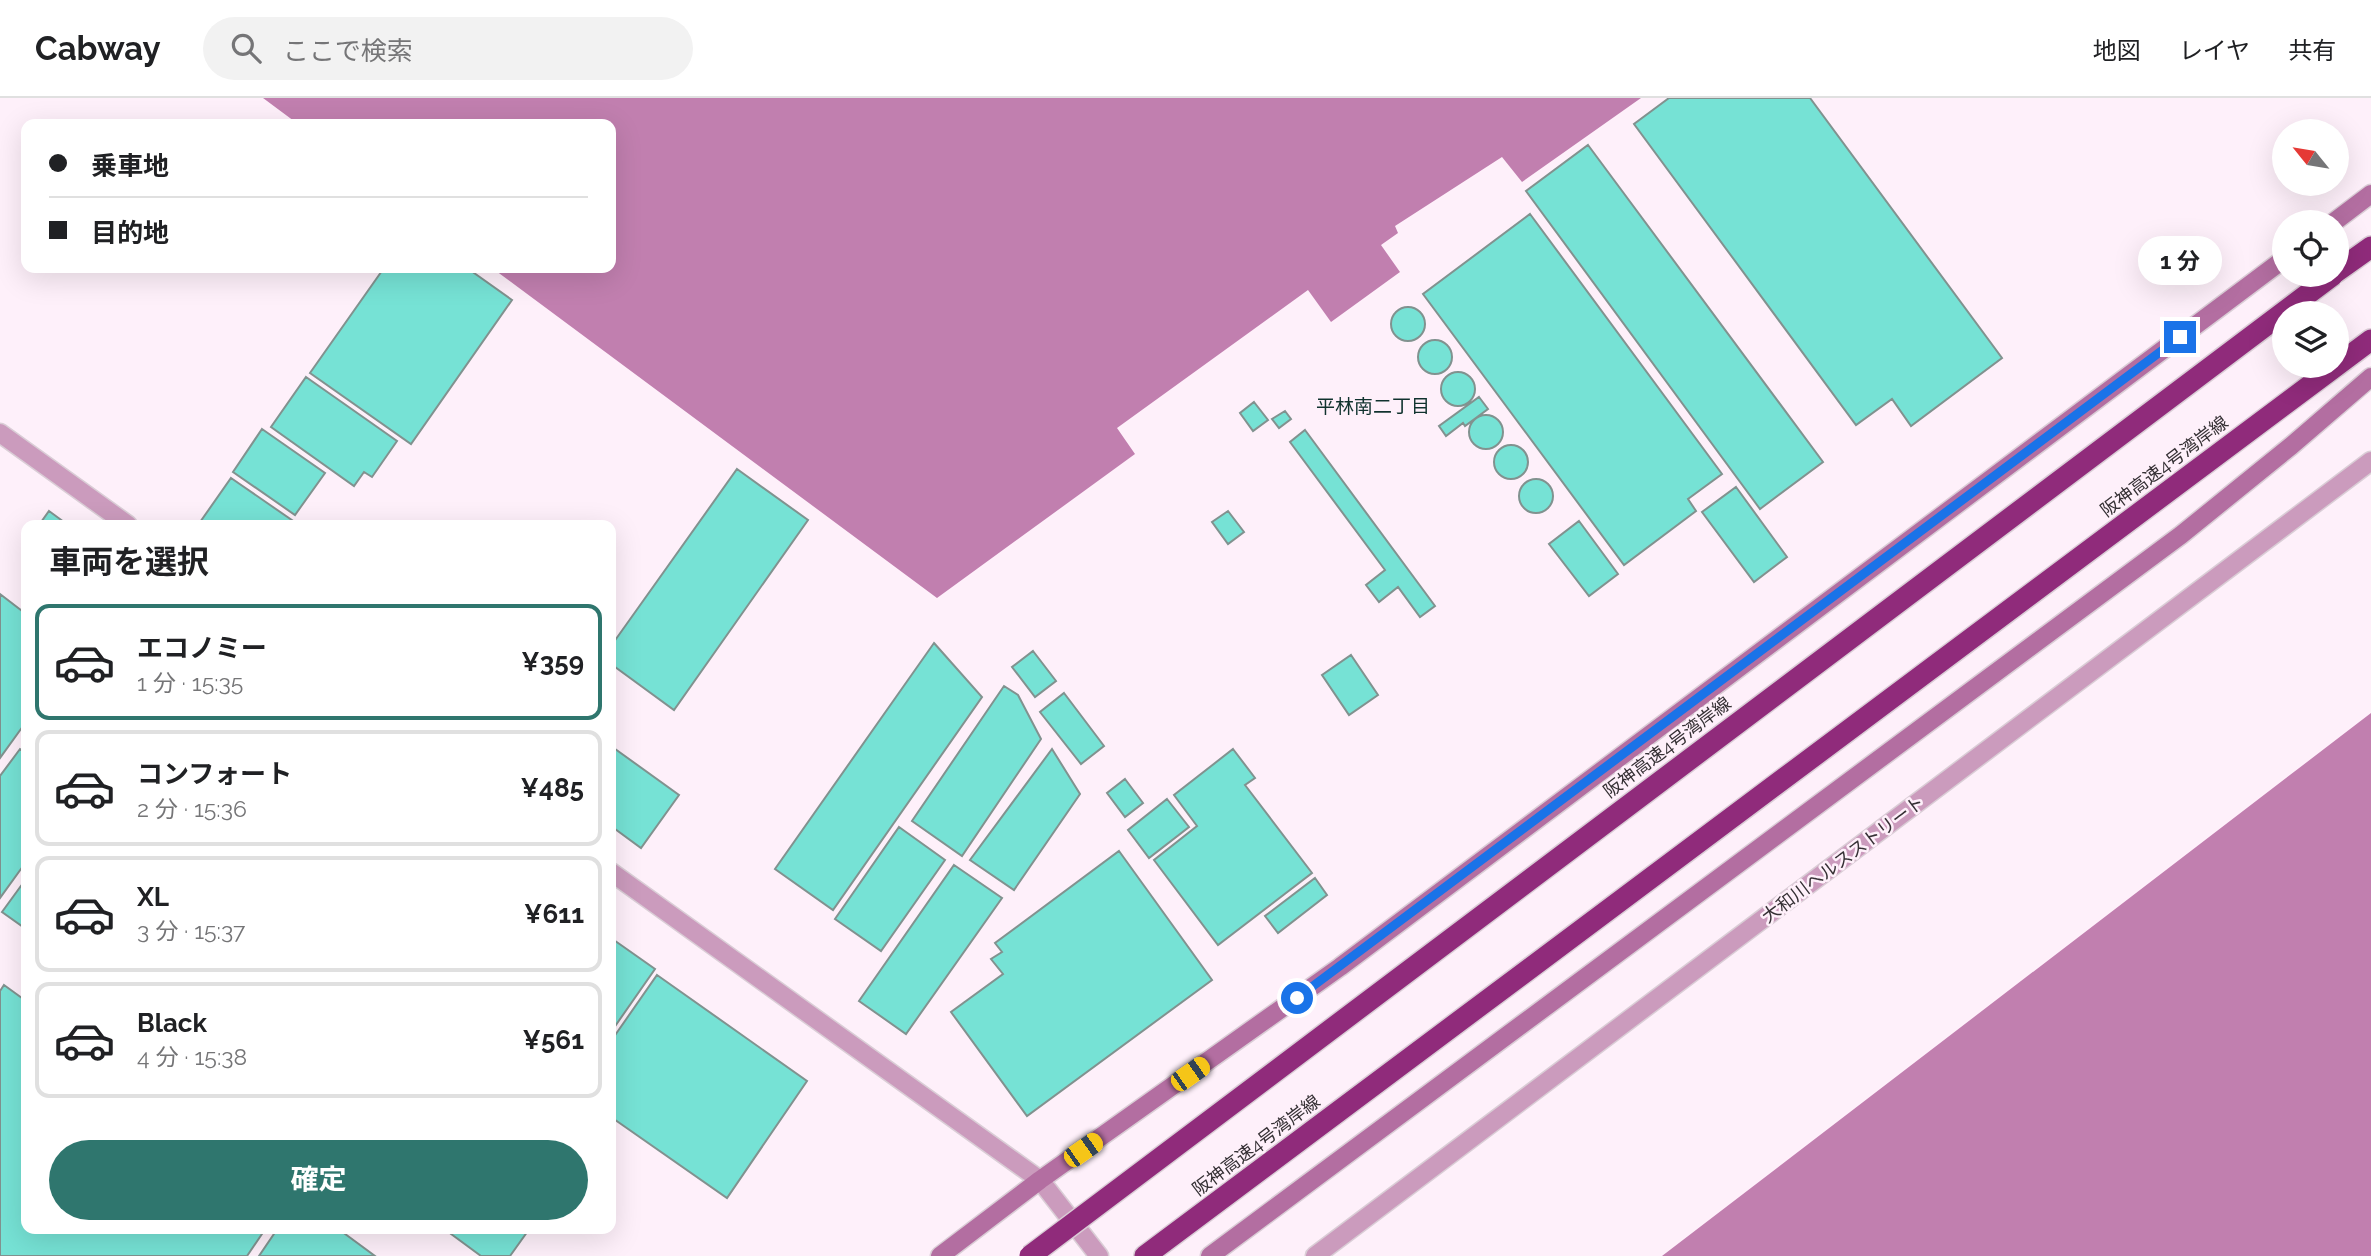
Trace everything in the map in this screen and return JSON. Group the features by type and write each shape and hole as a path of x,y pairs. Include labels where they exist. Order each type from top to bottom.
{"highway":[{"name":"阪神高速4号湾岸線","path":"2349,264 2371,247"},
{"name":"阪神高速4号湾岸線","path":"1030,1256 2318,287"},
{"name":"阪神高速4号湾岸線","path":"2349,356 2371,340"},
{"name":"阪神高速4号湾岸線","path":"1145,1256 2320,378"}],"street":[{"path":"2349,211 2371,194"},
{"path":"940,1256 1040,1180 1340,967 2272,269"},
{"path":"1210,1256 2181,535 2371,377"},
{"path":"0,433 121,520"},
{"name":"大和川ヘルスストリート","path":"1315,1256 2371,461"},
{"path":"616,876 1040,1180 1099,1256"}],"shaded area":[{"path":"263,98 1641,98 1522,182 1502,157 1395,226 1398,233 1381,245 1400,272 1331,322 1308,290 1117,428 1135,454 937,598 499,273 616,273 616,119 291,119"},
{"path":"2371,713 2371,1256 1662,1256"}],"building":[{"path":"1669,98 1810,98 2002,358 1911,426 1892,399 1856,425 1634,124"},
{"path":"1588,145 1823,462 1760,509 1526,191"},
{"path":"1530,214 1722,474 1688,499 1696,511 1624,565 1423,294"},
{"path":"380,273 474,273 512,300 411,444 310,373"},
{"path":"1408,307 1420,312 1425,324 1420,336 1408,341 1396,336 1391,324 1396,312"},
{"path":"1435,340 1447,345 1452,357 1447,369 1435,374 1423,369 1418,357 1423,345"},
{"path":"1458,372 1470,377 1475,389 1470,401 1458,406 1446,401 1441,389 1446,377"},
{"path":"306,377 397,441 372,477 364,472 354,486 271,427"},
{"path":"1479,397 1488,409 1446,436 1439,426"},
{"path":"1254,402 1268,420 1253,431 1240,413"},
{"path":"1285,411 1291,419 1279,428 1272,419"},
{"path":"1486,415 1498,420 1503,432 1498,444 1486,449 1474,444 1469,432 1474,420"},
{"path":"262,429 325,473 295,515 233,472"},
{"path":"1305,430 1435,606 1420,617 1398,587 1379,602 1366,585 1385,570 1290,442"},
{"path":"1511,445 1523,450 1528,462 1523,474 1511,479 1499,474 1494,462 1499,450"},
{"path":"737,469 808,520 674,710 616,668 616,639"},
{"path":"231,478 292,520 202,520"},
{"path":"1536,479 1548,484 1553,496 1548,508 1536,513 1524,508 1519,496 1524,484"},
{"path":"1736,487 1787,557 1754,582 1702,512"},
{"path":"49,511 61,520 43,520"},
{"path":"1228,511 1244,532 1228,544 1212,522"},
{"path":"1579,521 1618,574 1589,596 1549,544"},
{"path":"0,594 21,610 21,729 0,758"},
{"path":"934,643 982,697 833,910 775,869"},
{"path":"1033,651 1056,681 1035,697 1012,667"},
{"path":"1351,655 1378,695 1349,715 1322,675"},
{"path":"1004,686 1018,695 1041,739 962,856 912,821"},
{"path":"1064,693 1104,746 1081,764 1040,712"},
{"path":"1052,749 1080,794 1014,890 970,860"},
{"path":"1233,749 1255,778 1245,785 1312,873 1218,945 1154,860 1197,826 1174,795"},
{"path":"21,750 21,869 0,898 0,776"},
{"path":"616,750 679,795 641,848 616,830"},
{"path":"1125,779 1143,803 1125,817 1107,793"},
{"path":"1167,799 1189,827 1149,858 1128,830"},
{"path":"899,827 945,860 881,951 835,919"},
{"path":"1119,851 1212,980 1027,1116 951,1012 1003,974 991,959 1002,952 995,943"},
{"path":"954,865 1002,898 906,1034 859,1001"},
{"path":"1315,878 1327,895 1278,933 1265,916"},
{"path":"21,886 21,925 2,912"},
{"path":"616,942 655,969 616,1025"},
{"path":"657,975 807,1081 727,1198 616,1120 616,1034"},
{"path":"4,985 21,997 21,1234 262,1234 247,1256 0,1256 0,991"},
{"path":"274,1234 345,1234 375,1256 259,1256"},
{"path":"451,1234 526,1234 510,1256 481,1256"}],"district":[{"name":"平林南二丁目","path":"1373,406"}],"route":[{"path":"1297,998 2180,337"}]}
